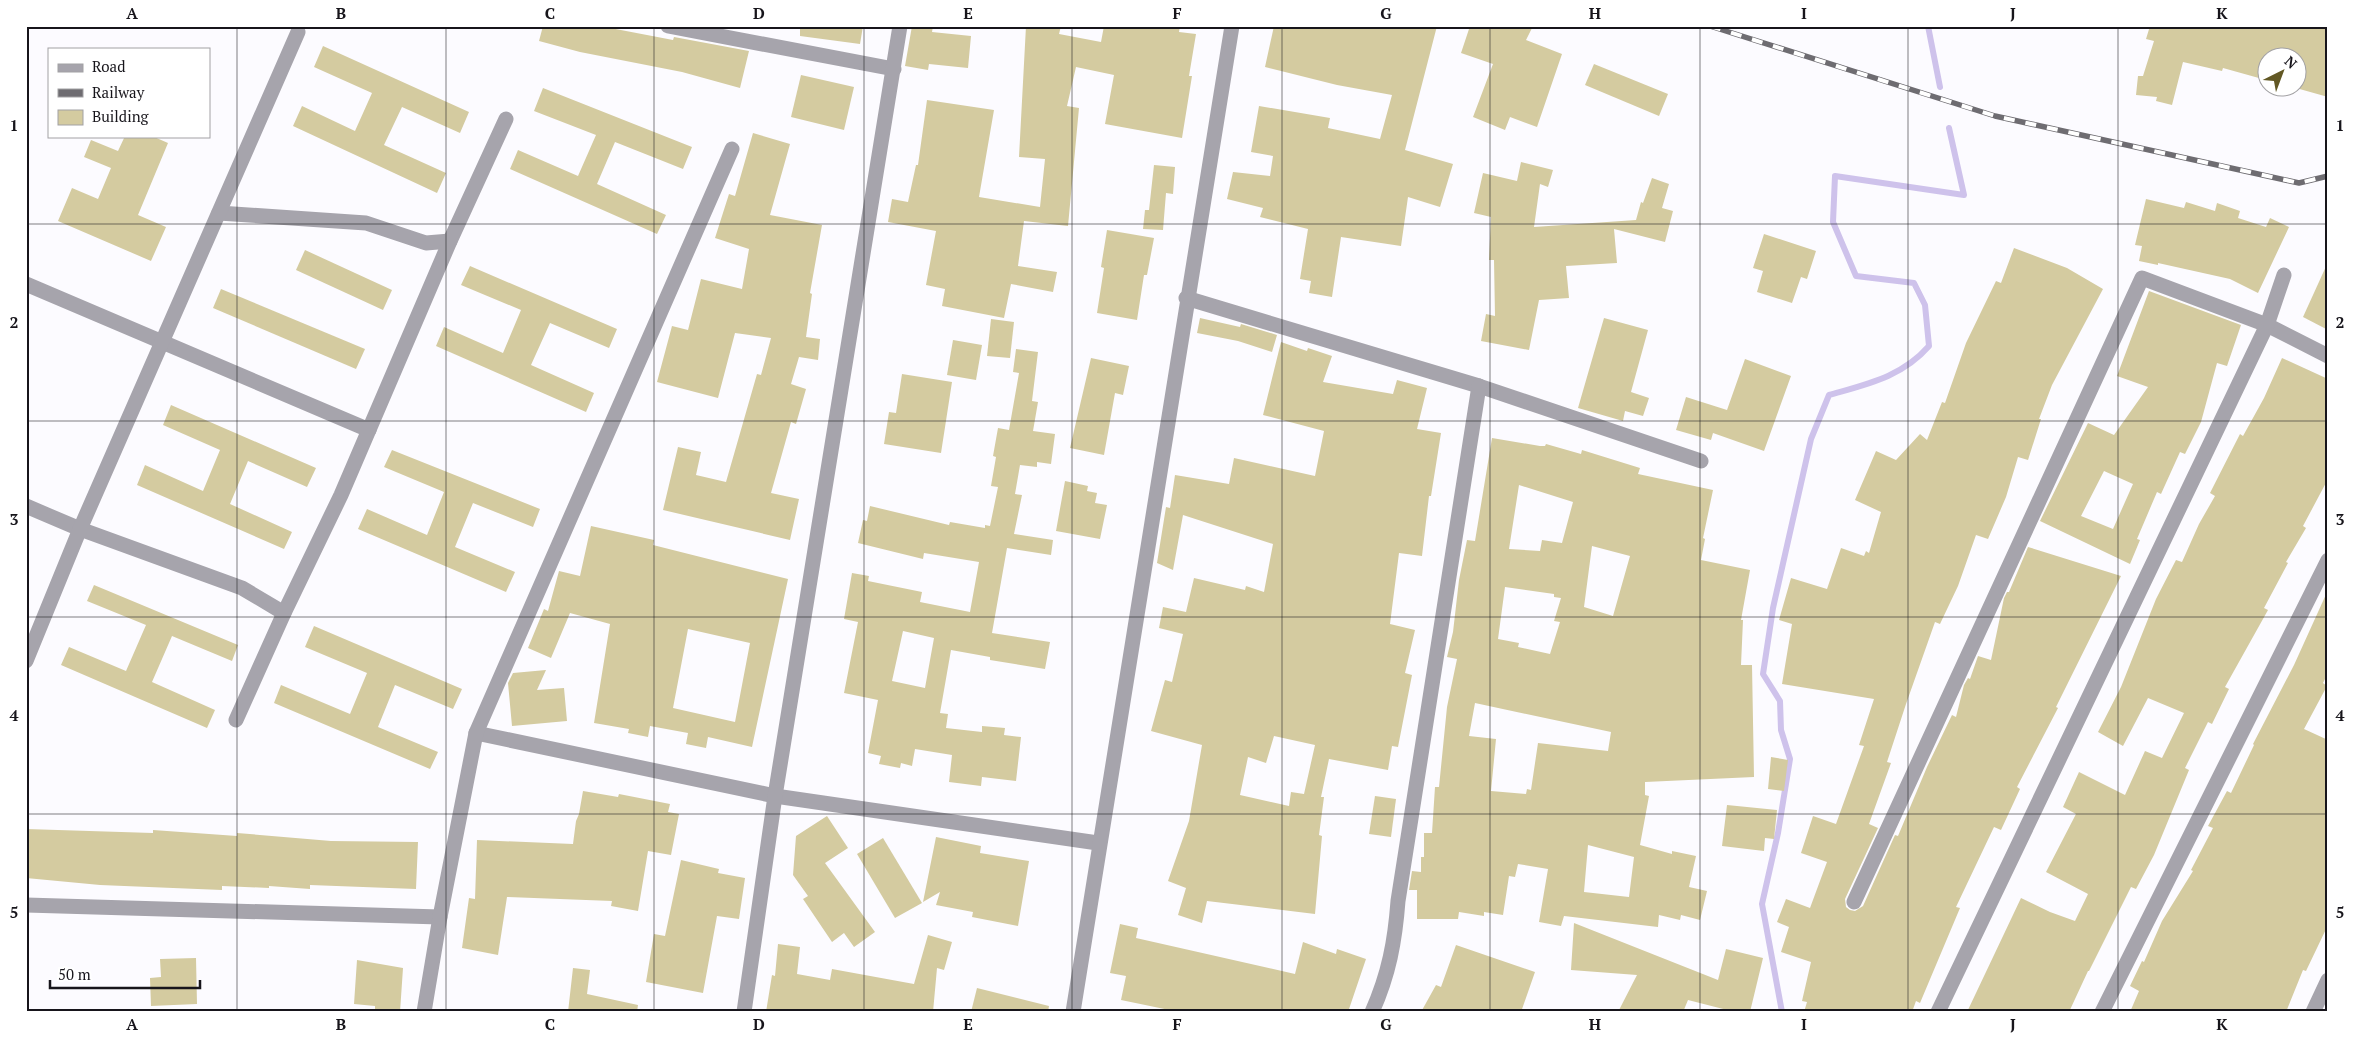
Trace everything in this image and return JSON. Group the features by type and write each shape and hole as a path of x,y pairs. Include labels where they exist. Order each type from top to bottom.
{"street":[{"path":"668,26 894,69"},
{"path":"744,1012 775,796 900,26"},
{"path":"1072,1012 1186,298 1232,26"},
{"path":"26,661 80,529 298,32"},
{"path":"236,720 284,613 341,495 450,241 506,119"},
{"path":"424,1012 440,917 476,733 732,149"},
{"path":"219,213 366,223 426,243 450,241"},
{"path":"1938,1012 2267,325 2284,275"},
{"path":"1854,902 2142,278 2267,325 2328,356"},
{"path":"26,284 369,430"},
{"path":"1186,298 1479,386 1700,461"},
{"path":"1372,1012 1384,985 1395,940 1398,901 1479,386"},
{"path":"26,506 80,529 242,588 284,613"},
{"path":"2102,1012 2328,560"},
{"path":"476,733 775,796 1098,843"},
{"path":"26,905 440,917"},
{"path":"2313,1012 2328,980"}],"building":[{"path":"543,26 600,26 673,40 674,37 749,51 740,88 682,72 580,52 539,41"},
{"path":"800,26 863,26 860,44 800,36"},
{"path":"912,26 933,26 932,32 971,36 968,68 929,64 928,70 905,66"},
{"path":"1026,26 1061,26 1059,34 1101,42 1104,26 1180,26 1179,32 1196,34 1189,76 1192,76 1182,138 1105,124 1114,75 1076,67 1067,106 1079,108 1068,226 1024,221 1018,266 1057,272 1053,292 1011,284 1004,318 942,306 945,289 926,285 936,231 888,222 892,199 908,202 916,165 918,165 927,100 994,110 979,197 1040,207 1045,159 1019,157"},
{"path":"1274,26 1437,26 1405,150 1453,164 1440,207 1408,197 1401,246 1341,237 1332,297 1309,293 1311,281 1300,279 1308,229 1260,217 1263,208 1227,199 1233,172 1270,176 1273,156 1251,152 1259,106 1330,118 1328,128 1380,139 1392,95 1337,85 1265,67"},
{"path":"1470,26 1533,26 1526,40 1562,54 1537,127 1510,117 1505,130 1473,117 1493,64 1461,53"},
{"path":"2150,26 2328,26 2328,97 2306,91 2306,48 2256,48 2256,77 2223,68 2222,71 2183,62 2172,105 2156,101 2157,97 2136,95 2138,76 2143,76 2154,41 2146,39"},
{"path":"323,46 469,112 460,133 402,107 384,145 446,173 437,193 293,126 302,106 355,131 372,93 314,67"},
{"path":"1594,64 1668,94 1659,116 1585,85"},
{"path":"801,75 854,87 844,130 791,117"},
{"path":"543,88 692,147 683,169 615,142 597,184 666,215 657,234 510,169 518,150 578,176 596,135 534,111"},
{"path":"753,133 790,144 770,215 822,225 810,293 812,294 806,337 820,339 818,360 799,357 791,384 806,389 796,424 791,422 771,493 799,499 790,540 663,510 678,447 701,452 696,475 726,482 757,374 761,375 771,338 735,333 718,398 657,382 672,326 688,330 701,279 742,289 749,249 715,238 729,194 735,196"},
{"path":"124,138 157,138 168,143 138,215 166,227 151,261 58,221 72,188 98,199 111,168 84,157 91,140 118,151"},
{"path":"1521,162 1553,170 1548,187 1540,184 1534,227 1636,220 1641,202 1643,203 1652,178 1669,184 1662,208 1673,211 1665,242 1614,229 1617,263 1566,266 1569,298 1539,300 1529,350 1481,341 1486,314 1495,316 1494,260 1489,260 1491,217 1474,213 1483,173 1517,181"},
{"path":"1154,165 1175,167 1173,194 1166,193 1163,230 1143,229 1145,210 1149,210"},
{"path":"2146,199 2184,208 2186,202 2215,211 2217,203 2240,211 2238,218 2266,227 2270,218 2289,227 2258,293 2230,279 2158,263 2158,265 2139,261 2142,246 2135,245"},
{"path":"1107,230 1154,238 1147,275 1144,275 1137,320 1097,313 1104,268 1101,267"},
{"path":"1764,234 1816,251 1807,279 1801,277 1792,303 1757,292 1763,271 1753,268"},
{"path":"2014,248 2067,268 2103,289 2052,385 2039,419 2041,419 2028,460 2018,457 2006,497 1988,539 1976,535 1958,586 1940,624 1935,622 1887,762 1891,763 1869,824 1878,828 1845,899 1846,907 1855,911 1863,906 1895,835 1898,836 1927,767 1952,715 1956,717 1964,685 1968,678 1970,679 1978,656 1991,660 2004,598 2007,592 2009,592 2028,547 2121,576 2056,707 2058,708 2017,787 2020,789 2001,830 1994,827 1956,907 1960,908 1920,1003 1916,1001 1912,1012 1804,1012 1807,1002 1802,1001 1811,962 1781,952 1789,927 1777,922 1786,899 1810,908 1827,862 1801,853 1813,816 1836,824 1864,746 1859,745 1874,699 1782,684 1792,624 1779,620 1791,578 1827,589 1841,548 1864,556 1866,551 1869,553 1881,512 1855,500 1876,451 1896,460 1920,434 1927,440 1942,402 1945,403 1966,343 1996,281 2001,283"},
{"path":"305,250 392,290 383,310 296,270"},
{"path":"2328,262 2328,330 2303,317"},
{"path":"470,266 617,329 609,348 550,323 531,365 594,393 586,412 436,346 444,327 503,353 521,310 461,285"},
{"path":"221,289 365,349 356,369 213,308"},
{"path":"2149,291 2241,325 2227,366 2217,363 2201,422 2185,454 2180,452 2161,494 2157,492 2137,539 2140,540 2130,564 2040,521 2088,423 2114,435 2148,387 2117,376","holes":["2104,471 2133,484 2113,529 2081,516"]},
{"path":"1200,318 1240,327 1241,324 1277,335 1272,352 1238,341 1197,333"},
{"path":"1604,318 1648,330 1631,392 1649,398 1643,416 1625,411 1623,421 1578,408"},
{"path":"991,319 1014,322 1010,358 987,356"},
{"path":"953,340 982,345 976,380 947,375"},
{"path":"1281,342 1307,351 1308,348 1332,356 1323,382 1393,394 1397,380 1427,388 1417,429 1441,433 1431,496 1429,496 1422,556 1399,553 1390,624 1415,630 1405,673 1412,675 1398,747 1392,746 1388,770 1329,759 1321,797 1324,797 1319,835 1322,836 1315,914 1207,901 1202,923 1178,915 1186,888 1168,881 1189,821 1202,745 1151,731 1165,680 1172,682 1183,634 1159,628 1163,607 1186,612 1194,578 1245,590 1246,586 1264,592 1273,544 1183,515 1173,570 1157,563 1166,507 1170,508 1175,475 1229,484 1234,458 1315,476 1324,431 1263,415","holes":["1274,736 1315,745 1304,794 1291,792 1289,806 1240,795 1248,757 1266,763"]},
{"path":"1016,349 1038,352 1032,401 1038,402 1033,431 1055,434 1051,464 1037,462 1037,467 1020,465 1015,494 1022,495 1014,534 1053,540 1051,555 1007,548 992,633 1050,642 1045,669 990,660 990,657 951,650 940,713 948,714 946,728 982,732 982,726 1005,728 1004,735 1021,737 1016,781 982,777 981,786 949,782 952,755 915,749 912,766 901,763 900,768 879,764 881,756 868,753 878,700 844,693 858,622 844,619 852,573 869,576 868,581 922,592 920,602 970,612 979,562 924,553 923,559 858,543 863,520 867,521 870,506 949,525 950,522 985,528 985,525 990,526 998,487 991,486 996,457 993,456 998,428 1009,430 1019,373 1013,372","holes":["903,631 934,638 925,688 892,681"]},
{"path":"1091,358 1129,366 1123,395 1115,393 1104,455 1070,448"},
{"path":"2282,358 2328,379 2328,479 2303,526 2306,528 2286,562 2288,563 2264,608 2268,610 2225,687 2229,689 2212,724 2208,722 2185,768 2189,770 2154,855 2136,889 2131,887 2069,1012 1967,1012 2021,898 2050,912 2075,921 2088,894 2046,872 2076,814 2063,807 2079,772 2125,795 2145,751 2162,758 2184,713 2148,698 2123,746 2098,732 2121,687 2156,599 2176,560 2182,562 2199,524 2215,496 2210,493 2240,434 2243,436 2264,398"},
{"path":"1745,359 1791,376 1764,451 1713,433 1711,440 1676,430 1686,397 1727,410"},
{"path":"902,374 952,382 941,453 884,444 889,412 896,413"},
{"path":"171,405 316,468 307,487 248,461 230,504 292,532 284,549 137,485 145,465 203,491 220,450 163,425"},
{"path":"1492,438 1540,446 1545,446 1546,444 1581,454 1582,450 1640,468 1638,474 1713,490 1703,538 1705,539 1701,560 1750,570 1741,620 1743,620 1741,665 1752,665 1754,777 1645,782 1645,795 1649,796 1640,845 1672,854 1672,851 1696,856 1689,887 1707,891 1700,920 1681,915 1680,920 1659,915 1658,927 1564,916 1561,926 1539,922 1548,869 1518,864 1515,877 1509,876 1503,915 1484,912 1484,916 1459,912 1458,919 1417,919 1417,890 1409,890 1412,871 1421,872 1421,857 1424,857 1424,833 1432,833 1435,787 1439,787 1447,707 1457,659 1447,657 1453,632 1459,580 1467,540 1475,541","holes":["1519,485 1573,502 1562,543 1542,540 1540,551 1509,549","1592,546 1630,556 1613,616 1584,607","1505,587 1554,594 1554,597 1561,598 1554,621 1560,622 1550,654 1518,647 1519,643 1498,639","1475,703 1611,732 1608,751 1538,743 1531,790 1527,789 1526,794 1491,791 1496,739 1469,736","1588,845 1634,857 1629,897 1584,892"]},
{"path":"392,450 540,509 533,527 473,503 455,547 515,572 506,592 358,529 367,509 427,535 444,492 384,467"},
{"path":"1065,481 1088,486 1087,491 1097,493 1095,503 1107,505 1100,539 1056,531"},
{"path":"591,526 654,540 653,545 788,579 752,747 708,737 706,748 686,744 688,733 650,726 648,737 628,733 629,729 594,723 610,624 570,613 551,658 528,648 544,609 548,611 559,571 580,576","holes":["688,629 750,643 735,722 673,708"]},
{"path":"94,585 238,645 232,661 172,636 152,682 215,710 207,728 61,665 69,647 126,671 146,625 87,601"},
{"path":"2328,590 2328,673 2323,683 2327,686 2304,729 2328,740 2328,925 2306,971 2303,970 2286,1012 2130,1012 2139,991 2130,986 2142,961 2144,962 2162,921 2193,871 2191,870 2213,828 2208,826 2227,791 2231,793 2253,744 2294,665"},
{"path":"314,626 462,689 453,709 395,685 378,727 438,752 430,769 274,703 281,685 350,714 367,673 305,647"},
{"path":"546,670 537,690 564,688 567,721 512,726 508,683 513,673"},
{"path":"1771,757 1788,760 1784,791 1768,789"},
{"path":"583,791 618,797 619,794 670,804 668,812 679,814 671,855 648,851 638,911 611,906 612,901 507,897 498,955 462,948 469,898 475,899 477,840 573,844"},
{"path":"1375,796 1396,799 1391,837 1369,834"},
{"path":"1727,805 1777,810 1774,839 1765,838 1764,851 1722,846"},
{"path":"827,816 848,848 825,863 875,932 854,947 844,933 832,942 803,899 808,896 793,875 796,836"},
{"path":"26,829 153,833 153,830 237,836 237,833 331,841 418,842 416,889 310,885 310,889 269,886 269,888 222,886 222,890 100,885 26,878"},
{"path":"936,837 981,846 980,853 1029,861 1018,926 972,917 973,912 936,905 940,892 923,902"},
{"path":"883,838 922,903 895,918 857,854"},
{"path":"681,860 719,869 718,873 745,878 739,919 717,916 703,993 646,982 654,934 665,936"},
{"path":"1574,923 1718,980 1726,949 1763,958 1750,1012 1735,1012 1688,1000 1683,1012 1618,1012 1637,975 1571,970"},
{"path":"1120,924 1138,928 1136,938 1295,974 1303,942 1336,954 1337,949 1366,959 1348,1012 1179,1012 1121,1000 1126,976 1110,973"},
{"path":"928,935 952,942 944,970 937,968 933,1012 766,1012 772,975 775,976 778,944 800,947 797,974 830,980 832,969 914,984"},
{"path":"1456,945 1535,972 1521,1012 1421,1012 1436,985 1441,987"},
{"path":"196,958 197,1004 151,1006 150,978 161,977 160,959"},
{"path":"357,960 403,968 400,1012 375,1012 375,1006 354,1004"},
{"path":"573,968 590,970 587,994 638,1005 637,1012 568,1012"},
{"path":"977,988 1049,1006 1048,1012 971,1012"}],"waterway":[{"path":"1928,26 1940,87"},
{"path":"1782,1012 1762,904 1778,833 1790,759 1781,730 1780,701 1763,674 1773,608 1811,439 1829,395 1870,383 1896,372 1919,357 1929,346 1925,305 1914,283 1856,276 1833,222 1835,176 1964,195 1949,128"}],"railway":[{"path":"1710,26 1995,116 2299,183 2328,176"}]}
